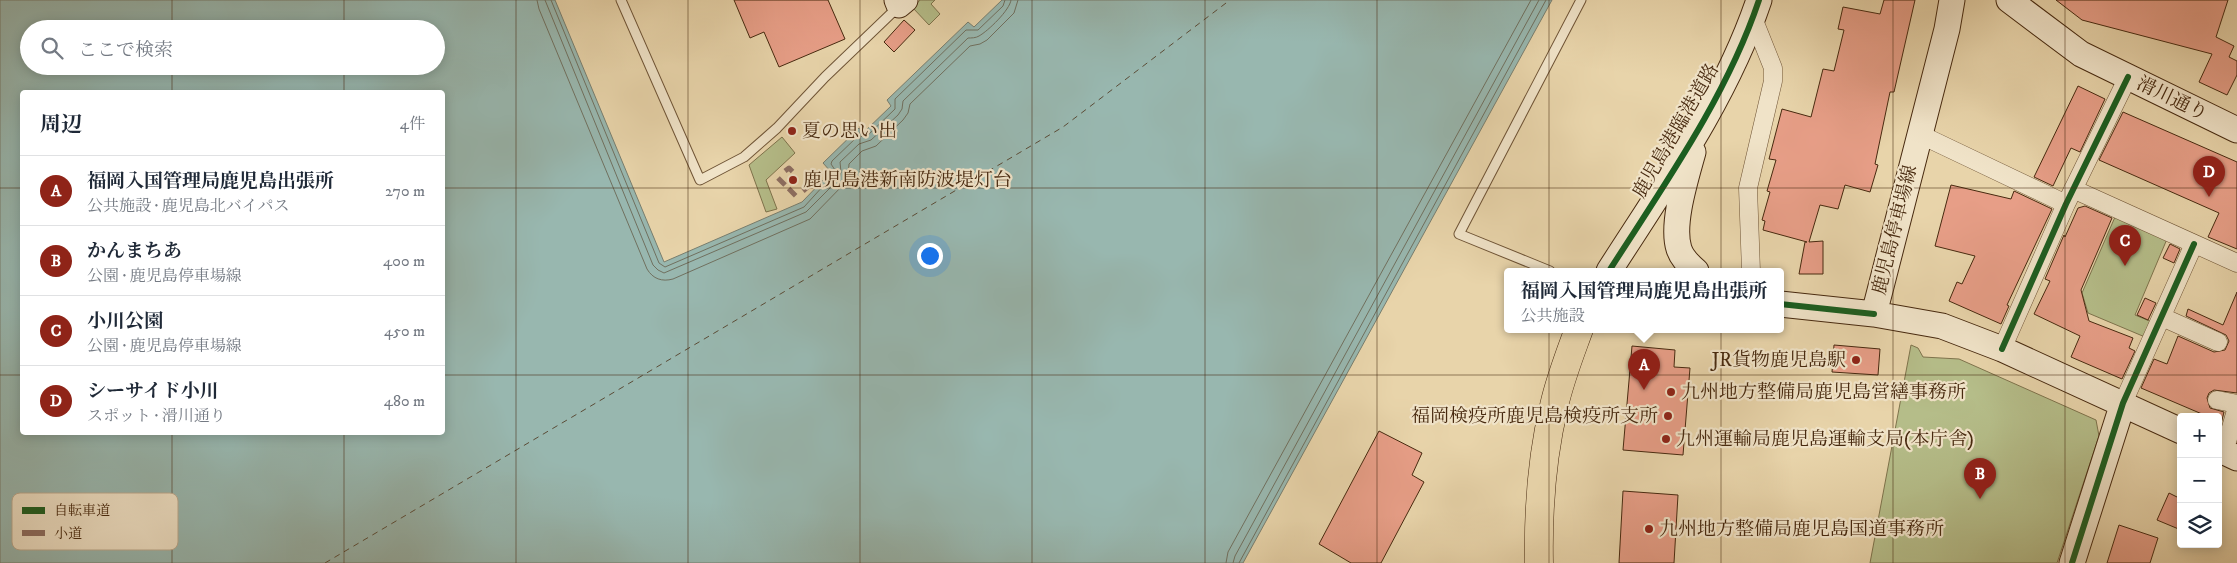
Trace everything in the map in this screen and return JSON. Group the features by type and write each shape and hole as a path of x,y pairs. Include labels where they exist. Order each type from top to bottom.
{"highway":[{"path":"1539,563 1538,528 1548,434 1562,377 1578,333"}],"street":[{"name":"鹿児島停車場線","path":"1952,0 1874,314 1942,326 2002,348 2177,429"},
{"name":"滑川通り","path":"2009,0 2081,54 2237,130"},
{"path":"1751,268 1748,188 1773,81 1773,68 1756,9"},
{"name":"鹿児島港臨港道路","path":"1611,268 1699,128 1756,9"},
{"path":"2002,348 2070,196 2128,77"},
{"path":"1693,268 1679,249 1678,229 1680,199 1699,128"},
{"path":"1919,134 2237,263"},
{"path":"2072,563 2123,403 2194,244"},
{"path":"1784,304 1874,314"},
{"path":"2162,317 2218,342"},
{"path":"2217,400 2237,405 2226,453"}],"lane":[{"path":"621,0 700,180 744,157 760,143 900,2"},
{"path":"1543,268 1458,234 1581,0"}],"green space":[{"path":"920,0 935,0 931,4 940,14 929,25 913,8"},
{"path":"782,137 795,153 766,180 777,209 766,212 749,165"},
{"path":"2115,217 2167,239 2135,315 2152,322 2145,337 2088,313 2082,293"},
{"path":"1911,345 1918,348 1923,357 1959,359 2096,420 2099,436 2057,563 1870,563"}],"water":[{"path":"0,0 555,0 664,262 802,202 831,172 823,163 859,128 863,133 891,106 887,100 968,22 974,27 1002,0 1552,0 1243,563 0,563"}],"building":[{"path":"734,0 828,0 845,39 779,67 764,32 750,38"},
{"path":"1884,0 1915,0 1894,92 1890,92 1875,164 1878,165 1870,192 1845,185 1838,209 1820,205 1809,242 1823,241 1823,274 1799,274 1805,242 1807,242 1763,230 1765,221 1762,220 1770,192 1767,191 1776,160 1769,159 1782,109 1811,117 1823,69 1834,71 1844,30 1838,29 1843,7 1880,14"},
{"path":"2056,0 2228,0 2216,37 2234,46 2229,57 2237,61 2237,75 2227,95 2199,82 2212,54 2082,20"},
{"path":"904,20 915,30 894,52 884,42"},
{"path":"2078,86 2105,99 2080,152 2071,148 2053,186 2034,177"},
{"path":"2123,112 2237,162 2237,249 2208,237 2219,213 2099,160"},
{"path":"1951,185 2011,199 2014,191 2052,209 2007,305 2009,306 2001,324 1949,301 1957,282 1962,284 1975,256 1935,246"},
{"path":"2085,206 2112,218 2081,290 2089,321 2133,338 2129,348 2135,351 2122,379 2071,357 2080,336 2034,314 2050,281 2045,279 2064,235 2065,237 2078,208"},
{"path":"2170,244 2180,249 2174,263 2163,258"},
{"path":"2237,292 2237,393 2214,390 2209,393 2207,398 2210,408 2224,412 2222,420 2222,413 2200,413 2141,388 2154,359 2167,364 2178,336 2214,352 2225,350 2229,341 2226,335 2186,316 2188,309 2223,325"},
{"path":"2145,298 2156,303 2148,320 2137,315"},
{"name":"JR貨物鹿児島駅","path":"1834,345 1880,349 1878,375 1832,372"},
{"path":"1632,346 1675,350 1674,367 1690,368 1683,455 1623,450"},
{"path":"1379,431 1422,453 1412,475 1424,482 1381,563 1351,563 1319,544"},
{"name":"九州地方整備局鹿児島国道事務所","path":"1623,491 1678,495 1674,563 1619,563"},
{"path":"2169,493 2177,497 2177,528 2157,520"},
{"path":"2119,525 2158,538 2150,563 2107,563"}],"ferry route":[{"path":"325,563 1063,127 1230,0"}],"marked path":[{"path":"785,171 789,168 793,172"},
{"path":"778,178 797,197"},
{"path":"803,191 811,184"}],"cycle path":[{"path":"1611,268 1672,173 1712,106 1745,36 1759,0"},
{"path":"2002,349 2066,204 2128,77"},
{"path":"2072,563 2123,403 2194,244"},
{"path":"1784,304 1874,314"}],"place":[{"name":"夏の思い出","path":"792,131"},
{"name":"鹿児島港新南防波堤灯台","path":"793,180"},
{"name":"シーサイド小川","path":"2209,197"},
{"name":"小川公園","path":"2125,266"},
{"name":"JR貨物鹿児島駅","path":"1856,360"},
{"name":"福岡入国管理局鹿児島出張所","path":"1644,390"},
{"name":"九州地方整備局鹿児島営繕事務所","path":"1671,392"},
{"name":"福岡検疫所鹿児島検疫所支所","path":"1668,416"},
{"name":"九州運輸局鹿児島運輸支局(本庁舎)","path":"1666,439"},
{"name":"かんまちあ","path":"1980,499"},
{"name":"九州地方整備局鹿児島国道事務所","path":"1649,529"}]}
